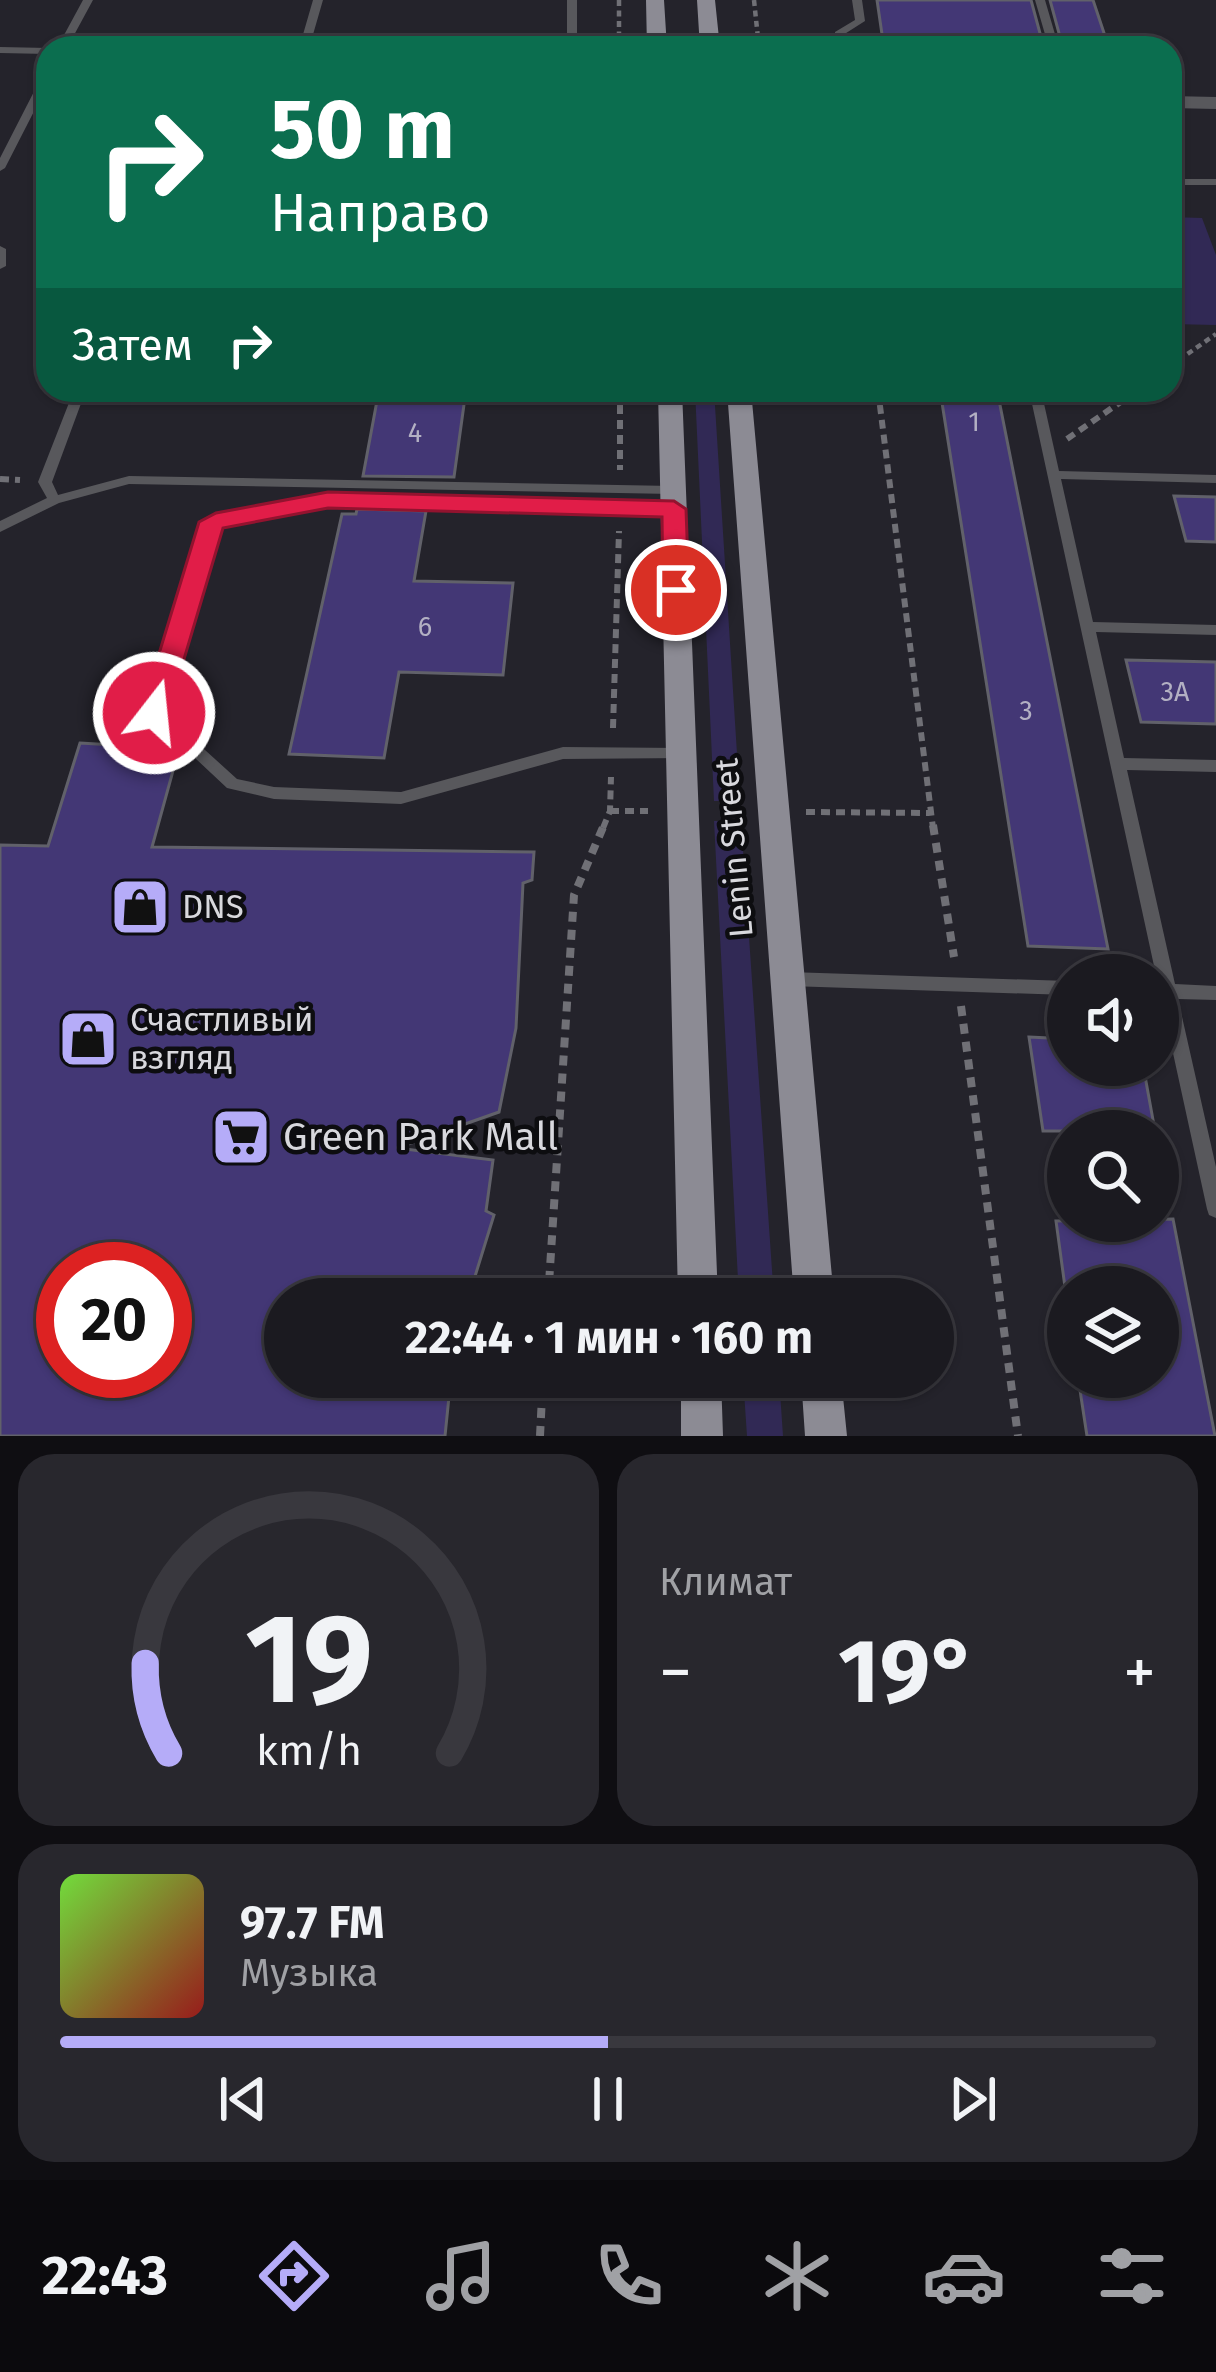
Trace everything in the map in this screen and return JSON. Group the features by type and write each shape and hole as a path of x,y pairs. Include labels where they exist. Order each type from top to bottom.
{"main road":[{"path":"656,0 657,36"},
{"path":"706,0 709,36"},
{"name":"Lenin Street","path":"670,402 697,1278"},
{"name":"Lenin Street","path":"740,402 812,1278"},
{"path":"701,1398 702,1436"},
{"path":"823,1398 826,1436"}],"street":[{"path":"1182,102 1216,103"}],"lane":[{"path":"68,36 88,0"},
{"path":"308,36 319,0"},
{"path":"572,0 572,36"},
{"path":"838,36 860,21 857,0"},
{"path":"1040,0 1050,36"},
{"path":"0,50 36,51"},
{"path":"0,168 36,98"},
{"path":"1182,182 1216,182"},
{"path":"0,249 0,266"},
{"path":"54,500 45,482 75,402"},
{"path":"1038,402 1156,954"},
{"path":"1054,476 1216,479"},
{"path":"0,527 54,500 105,484 154,479 620,489 673,499"},
{"path":"673,499 620,507 328,500 216,521 208,527 154,713 232,784 274,793 401,798 563,753 681,754"},
{"path":"1087,627 1216,630"},
{"path":"1117,764 1216,766"},
{"path":"786,979 1047,987"},
{"path":"1179,992 1216,993"},
{"path":"1179,1044 1209,1144 1216,1209"}],"path":[{"path":"619,0 619,36"},
{"path":"754,0 758,36"},
{"path":"1182,358 1216,334"},
{"path":"620,402 620,489"},
{"path":"880,402 1018,1436"},
{"path":"1048,452 1121,402"},
{"path":"549,1278 574,896 610,811 620,507"},
{"path":"540,1436 542,1398"}],"shaded area":[{"path":"1182,217 1202,218 1216,255 1216,325 1182,324"},
{"path":"696,402 715,402 740,801 714,801"},
{"path":"714,821 741,821 773,1278 738,1278"},
{"path":"744,1398 780,1398 783,1436 747,1436"}],"building":[{"path":"877,0 1031,0 1041,36 882,36"},
{"path":"1050,0 1093,0 1105,36 1060,36"},
{"path":"377,402 464,402 454,477 363,476"},
{"path":"942,402 999,402 1108,949 1028,946"},
{"path":"1174,496 1216,497 1216,542 1186,541"},
{"path":"357,509 426,511 414,581 513,583 503,675 399,672 384,758 289,754 342,514 356,514"},
{"path":"1126,660 1216,662 1216,724 1141,722"},
{"name":"Green Park Mall","path":"80,743 179,749 152,847 534,852 532,880 523,883 516,1028 499,1112 397,1148 493,1160 486,1211 494,1215 474,1278 264,1278 264,1398 449,1398 445,1436 0,1436 0,845 48,846"},
{"path":"1029,1037 1047,1038 1047,1086 1147,1086 1151,1110 1047,1110 1047,1131 1043,1131"},
{"path":"1059,1242 1177,1242 1215,1436 1087,1436 1081,1398 1179,1398 1179,1266 1062,1266"}],"place":[{"name":"DNS","path":"140,907"},
{"name":"Счастливый взгляд","path":"88,1039"},
{"name":"Green Park Mall","path":"241,1137"}],"route":[{"path":"154,713 208,527 216,521 328,500 674,509 676,590"}]}
